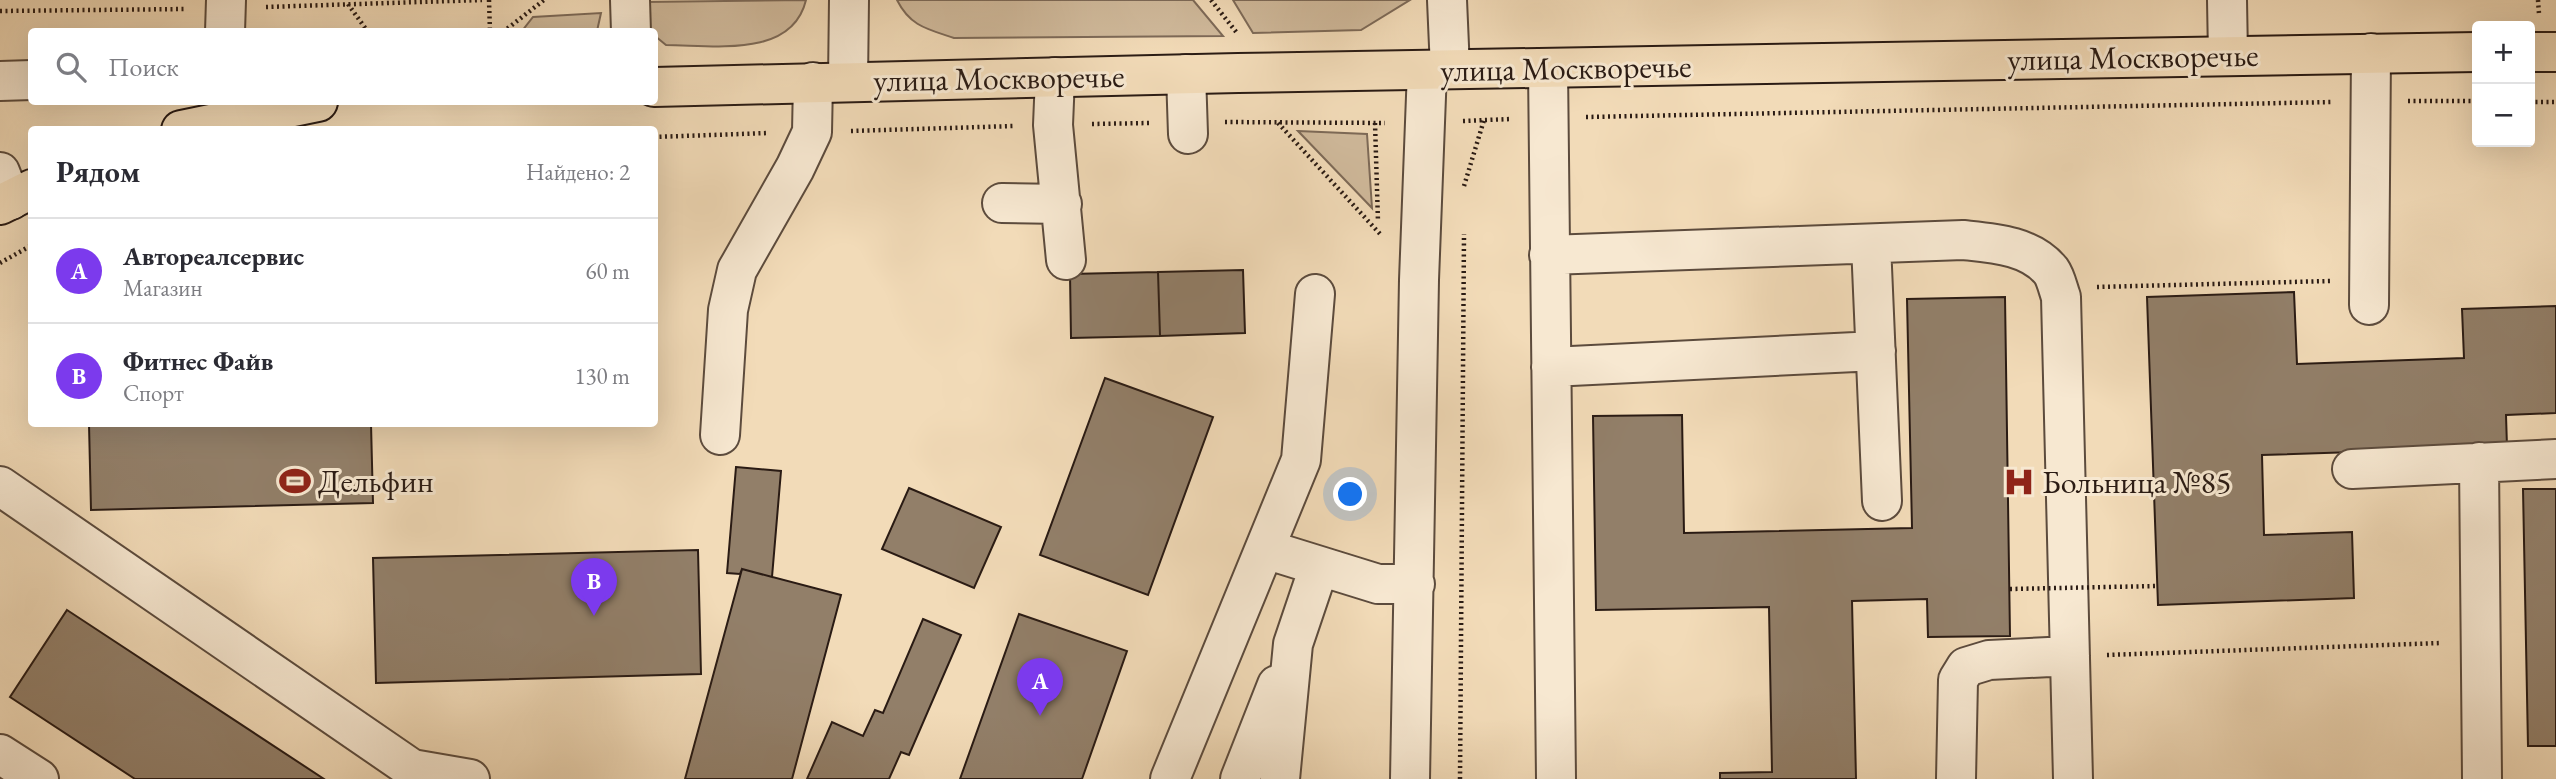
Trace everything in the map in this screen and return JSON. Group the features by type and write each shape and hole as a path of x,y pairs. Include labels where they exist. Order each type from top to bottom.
{"main road":[{"name":"улица Москворечье","path":"658,87 1186,74 2472,52"},
{"path":"2535,52 2556,52"},
{"path":"190,126 223,111 280,105"}],"street":[{"path":"225,28 226,0"},
{"path":"630,0 631,28"},
{"path":"720,435 728,310 737,270 795,169 812,132 831,81 849,0"},
{"path":"1410,779 1419,280 1426,122 1438,70 1447,0"},
{"path":"2227,0 2228,55"},
{"path":"2369,292 2371,53"},
{"path":"1548,69 1546,118 1556,779"},
{"path":"1186,74 1188,134"},
{"path":"1055,77 1053,125 1066,260"},
{"path":"0,81 28,80"},
{"path":"1002,203 1062,204"},
{"path":"1549,255 1962,240 2001,243 2033,257 2052,272 2061,297 2074,779"},
{"path":"1871,243 1882,501"},
{"path":"1170,779 1301,460 1315,295"},
{"path":"1550,367 1876,351"},
{"path":"2353,469 2556,459"},
{"path":"2479,461 2482,779"},
{"path":"0,486 412,769 470,779"},
{"path":"1265,549 1378,584 1415,584"},
{"path":"1240,779 1293,644 1319,567"},
{"path":"1280,779 1293,644"},
{"path":"1956,779 1958,680 1965,667 1989,660 2070,656"},
{"path":"0,754 40,779"}],"path":[{"path":"489,0 490,28"},
{"path":"508,28 544,0"},
{"path":"1211,0 1237,33"},
{"path":"348,4 365,28"},
{"path":"1426,122 2144,108 2372,100 2472,102"},
{"path":"2535,102 2556,102"},
{"path":"1278,123 1463,327"},
{"path":"1460,779 1464,229"},
{"path":"0,263 28,247"},
{"path":"2058,288 2369,292"},
{"path":"2010,589 2157,586"},
{"path":"2070,656 2481,642"}],"shaded area":[{"path":"806,0 798,19 785,32 748,45 727,46 666,45 658,38 658,28 649,28 645,2"},
{"path":"897,0 1193,0 1223,36 954,38 914,21"},
{"path":"1233,0 1410,0 1361,30 1253,33"},
{"path":"601,13 598,28 524,28 533,17"},
{"path":"1298,131 1367,134 1372,208"}],"building":[{"path":"1243,270 1245,333 1160,336 1158,272"},
{"path":"1158,272 1160,336 1071,338 1070,274"},
{"path":"2294,292 2297,364 2464,358 2462,309 2556,306 2556,413 2506,415 2507,447 2262,455 2264,535 2352,532 2354,598 2158,605 2147,297"},
{"path":"2005,297 2010,636 1928,637 1927,599 1852,601 1856,779 1720,779 1720,773 1772,772 1769,607 1596,610 1593,416 1682,415 1684,533 1912,528 1907,299"},
{"path":"1105,378 1213,417 1148,595 1040,555"},
{"path":"89,427 371,427 373,503 91,510"},
{"path":"736,467 781,471 772,577 742,569 740,574 727,573"},
{"path":"909,488 1001,527 974,588 882,549"},
{"path":"2523,489 2556,489 2556,746 2528,746"},
{"path":"698,550 701,674 376,683 373,558"},
{"path":"742,569 841,595 792,779 685,779"},
{"path":"67,610 324,779 135,779 10,697"},
{"path":"1019,614 1127,651 1082,779 960,779"},
{"path":"923,619 961,635 909,755 901,752 889,779 807,779 832,722 863,736 875,710 883,713"}],"place":[{"name":"Дельфин","path":"295,481"},
{"name":"Больница №85","path":"2019,482"},
{"name":"Фитнес Файв","path":"594,616"},
{"name":"Автореалсервис","path":"1040,716"}]}
